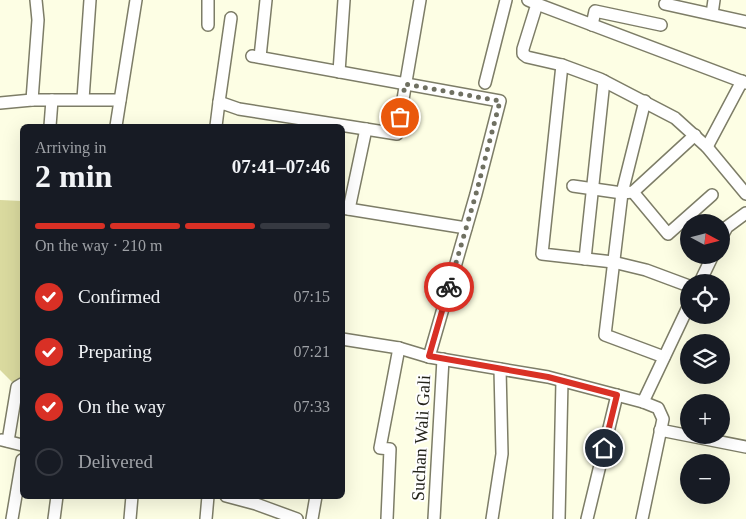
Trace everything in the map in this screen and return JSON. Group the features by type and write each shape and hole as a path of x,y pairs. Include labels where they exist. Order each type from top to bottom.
{"street":[{"path":"32,100 38,20 36,0"},
{"path":"83,99 90,0"},
{"path":"116,124 136,0"},
{"path":"208,0 208,25"},
{"path":"266,0 256,56 500,101 429,356"},
{"path":"339,72 344,0"},
{"path":"345,126 397,134 420,0"},
{"path":"485,82 506,0"},
{"path":"712,14 714,0"},
{"path":"707,148 744,82 533,2 523,54 527,57 562,65 604,81 675,118 695,135 746,193"},
{"path":"592,25 595,11 661,26 666,2 746,22"},
{"path":"216,124 231,18"},
{"path":"562,65 542,254 614,262 646,270 680,283"},
{"path":"585,259 604,81"},
{"path":"0,103 32,100 120,100"},
{"path":"50,124 52,100"},
{"path":"645,101 614,262 604,335 664,357"},
{"path":"219,102 239,109 334,124"},
{"path":"366,129 346,208 466,228"},
{"path":"628,192 695,135"},
{"path":"573,186 628,192 668,234 712,195"},
{"path":"730,225 746,213"},
{"path":"643,402 680,324"},
{"path":"345,342 399,348 443,359 562,381 643,402 658,408 663,420 642,519"},
{"path":"387,519 390,449 380,448 399,348"},
{"name":"Suchan Wali Gali","path":"434,519 443,359"},
{"path":"492,519 502,454 500,369"},
{"path":"559,519 562,381"},
{"path":"20,385 17,387 4,440 20,444"},
{"path":"587,519 617,395"},
{"path":"660,430 746,447"},
{"path":"12,519 20,472"},
{"path":"54,519 57,499"},
{"path":"130,519 132,499"},
{"path":"206,519 208,499"},
{"path":"247,499 261,501 277,515 297,519"},
{"path":"312,519 315,499"}],"green space":[{"path":"0,200 20,201 20,385 17,387 0,370"}],"way so far":[{"path":"400,117 405,84 500,101 449,287"}],"route":[{"path":"449,287 429,356 548,377 617,395 604,448"}]}
